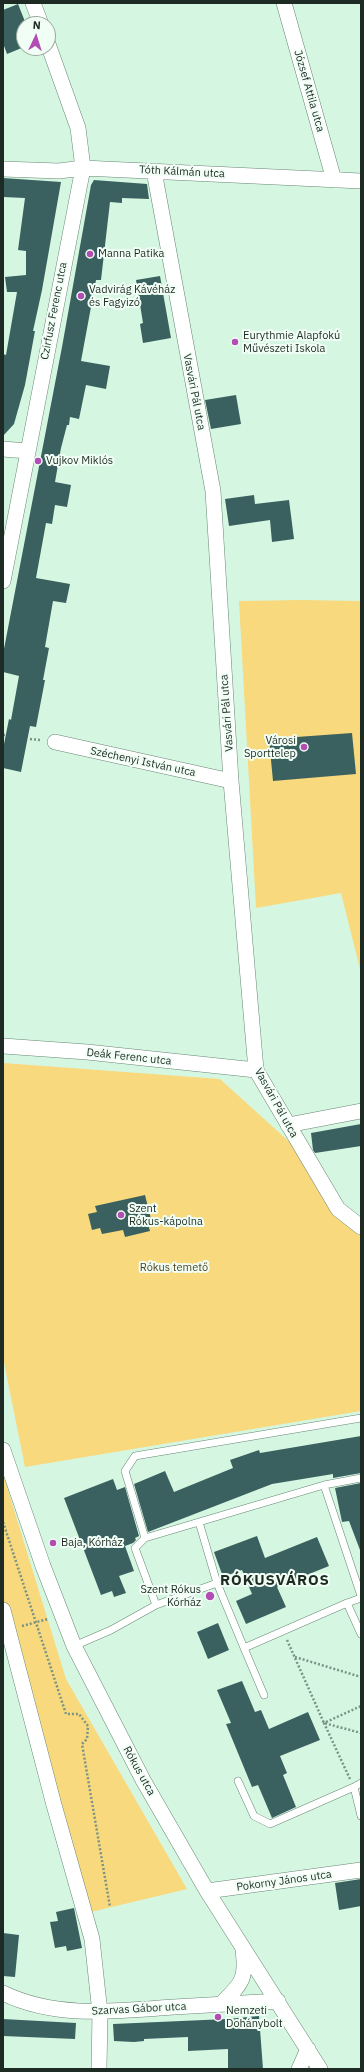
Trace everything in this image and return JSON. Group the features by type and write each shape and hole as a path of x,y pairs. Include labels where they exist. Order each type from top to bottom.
{"street":[{"path":"33,3 38,16"},
{"name":"József Attila utca","path":"284,3 334,180"},
{"name":"Czirfusz Ferenc utca","path":"3,581 83,168 78,128 52,56"},
{"name":"Tóth Kálmán utca","path":"3,169 59,171 83,168 361,181"},
{"name":"Vasvári Pál utca","path":"154,171 213,491 231,781 256,1070 338,1209 361,1227"},
{"path":"3,449 27,451"},
{"name":"Széchenyi István utca","path":"55,742 231,781"},
{"name":"Deák Ferenc utca","path":"3,1046 95,1053 256,1070"},
{"path":"288,1125 361,1111"},
{"name":"Rókus utca","path":"3,1450 43,1566 74,1646 143,1780 207,1892 320,2069"},
{"path":"3,1610 54,1805 92,1939 100,2012 99,2069"},
{"name":"Pokorny János utca","path":"207,1892 361,1870"},
{"path":"221,2004 238,1988 246,1969 243,1947"},
{"name":"Szarvas Gábor utca","path":"3,1993 28,2003 52,2008 100,2012 278,2001"},
{"path":"299,2069 308,2049"}],"lane":[{"path":"145,1538 125,1471 135,1456 361,1418"},
{"path":"156,1605 135,1548 145,1538 324,1485 361,1478"},
{"path":"244,1648 361,1597 324,1485"},
{"path":"198,1522 216,1583 264,1696"},
{"path":"74,1646 111,1630 156,1605 216,1583"},
{"path":"348,1603 361,1634"},
{"path":"238,1781 254,1816 270,1824 361,1783"},
{"path":"354,1787 361,1816"}],"path":[{"path":"3,1522 66,1714 78,1714 88,1726 87,1739 82,1744 110,1907"},
{"path":"8,1630 36,1623 52,1617"},
{"path":"283,1632 354,1787"},
{"path":"295,1657 361,1677"},
{"path":"324,1723 361,1706"},
{"path":"324,1723 361,1733"}],"green space":[{"name":"Városi Sporttelep","path":"239,601 361,601 361,973 341,893 256,908"},
{"name":"Rókus temető","path":"3,1063 220,1079 305,1156 361,1227 361,1411 25,1467 3,1358"},
{"path":"3,1474 66,1679 187,1889 91,1912 3,1599"}],"building":[{"path":"18,4 23,16 16,16 16,50 7,54 3,43 3,10"},
{"path":"3,178 61,182 42,290 33,331 35,331 25,385 14,424 3,436 3,354 6,355 17,292 7,292 5,277 26,275 26,251 18,250 25,198 3,197"},
{"path":"94,180 147,184 149,199 122,198 122,203 110,202 101,280 96,280 81,361 110,366 106,389 86,385 79,419 70,417 69,425 67,425 61,448 55,482 71,485 67,507 55,505 52,524 46,523 36,578 70,584 66,603 53,601 45,647 49,648 43,680 45,680 36,727 30,726 21,772 3,768 3,744 9,719 11,720 19,676 3,672 3,654 62,347 91,185"},
{"path":"160,276 171,338 143,343 140,324 143,323 136,280"},
{"path":"236,395 241,424 211,429 205,400"},
{"path":"254,495 255,504 289,500 294,539 272,542 270,520 229,526 225,499"},
{"path":"352,733 356,774 273,781 269,739"},
{"path":"361,1124 361,1146 315,1153 313,1150 311,1133"},
{"name":"Szent Rókus-kápolna","path":"145,1195 152,1223 148,1224 150,1231 125,1237 123,1230 102,1234 100,1228 92,1230 88,1214 97,1212 95,1206"},
{"path":"361,1436 361,1473 333,1478 333,1474 272,1484 148,1532 134,1484 165,1471 174,1492 233,1468 230,1460 259,1450 260,1453"},
{"path":"113,1479 117,1490 125,1487 139,1536 135,1538 136,1540 133,1543 125,1546 134,1571 119,1576 126,1593 114,1597 112,1591 101,1595 64,1498"},
{"path":"361,1483 360,1550 349,1521 342,1522 335,1488"},
{"path":"257,1536 265,1558 317,1537 329,1566 277,1587 286,1607 246,1624 236,1601 252,1594 242,1570 223,1577 214,1552"},
{"path":"218,1623 229,1650 208,1659 197,1632"},
{"path":"242,1681 255,1712 261,1710 269,1729 308,1712 320,1740 280,1756 287,1773 283,1775 296,1807 272,1818 258,1785 252,1787 226,1724 231,1723 217,1690"},
{"path":"361,1879 361,1906 339,1910 335,1883"},
{"path":"74,1908 82,1948 67,1951 66,1946 55,1948 50,1922 58,1921 56,1912"},
{"path":"3,1933 19,1935 15,1977 3,1976"},
{"path":"259,2016 263,2069 228,2068 228,2049 188,2051 188,2037 144,2039 144,2041 134,2042 114,2041 113,2024 227,2019"},
{"path":"3,2019 76,2023 75,2039 3,2036"}],"place":[{"name":"Manna Patika","path":"90,254"},
{"name":"Vadvirág Kávéház és Fagyizó","path":"81,296"},
{"name":"Eurythmie Alapfokú Művészeti Iskola","path":"235,342"},
{"name":"Vujkov Miklós","path":"38,461"},
{"name":"Városi Sporttelep","path":"304,747"},
{"name":"Szent Rókus-kápolna","path":"121,1215"},
{"name":"Baja, Kórház","path":"53,1543"},
{"name":"Szent Rókus Kórház","path":"210,1596"},
{"name":"Nemzeti Dohánybolt","path":"218,2017"}],"district":[{"name":"RÓKUSVÁROS","path":"275,1581"}]}
